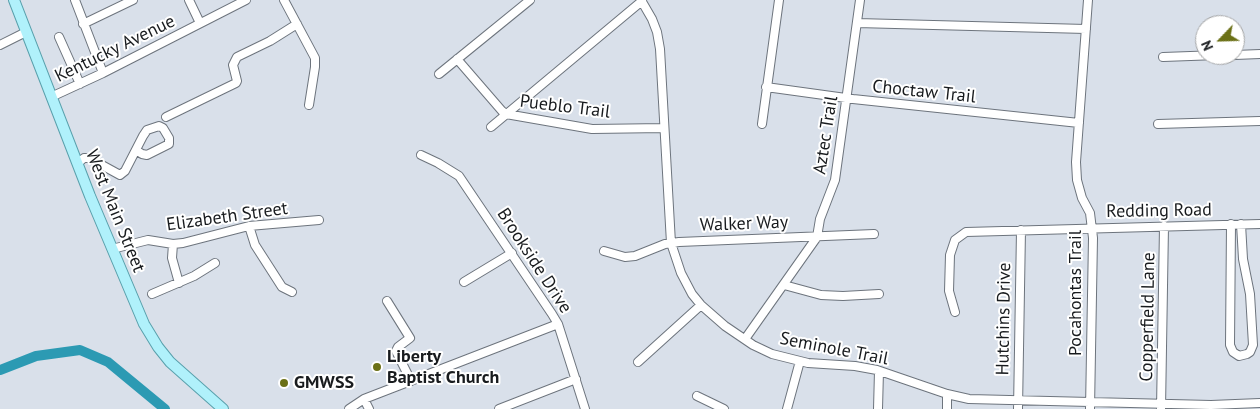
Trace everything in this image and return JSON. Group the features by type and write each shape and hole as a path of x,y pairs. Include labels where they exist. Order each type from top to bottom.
{"main road":[{"name":"West Main Street","path":"16,1 51,97 137,310 158,347 182,374 223,409"}],"street":[{"path":"75,0 103,73"},
{"path":"83,24 133,0"},
{"path":"189,0 200,24"},
{"name":"Kentucky Avenue","path":"51,97 103,73 246,0"},
{"path":"284,0 315,58 309,105"},
{"path":"439,74 530,0"},
{"path":"762,124 779,0"},
{"name":"Aztec Trail","path":"745,340 817,237 820,220 835,180 860,0"},
{"name":"Pocahontas Trail","path":"1088,0 1076,174 1082,198 1090,213 1092,228 1090,406"},
{"path":"491,127 642,1"},
{"name":"Seminole Trail","path":"642,1 652,19 658,40 672,243 681,273 692,294 701,305 745,340 772,354 808,363 855,366 879,370 947,394 976,400 1018,405 1223,407 1258,405"},
{"path":"857,23 1086,29"},
{"path":"166,117 236,83 233,65 237,57 270,41 297,24"},
{"path":"0,45 26,32"},
{"path":"59,37 80,84"},
{"path":"1245,54 1260,54"},
{"path":"1163,57 1195,56"},
{"name":"Pueblo Trail","path":"457,60 506,114 592,128 664,128"},
{"name":"Choctaw Trail","path":"766,87 847,98 1079,123"},
{"path":"1158,124 1260,121"},
{"path":"78,162 84,158 89,158 120,175 125,171 143,136 153,127 159,126 163,128 169,138 169,144 147,155 136,150"},
{"name":"Brookside Drive","path":"421,155 459,176 558,324 585,409"},
{"name":"Elizabeth Street","path":"112,249 148,240 173,244 191,242 249,226 319,220"},
{"path":"1231,224 1230,345 1233,352 1239,356 1247,354 1252,349 1250,294 1242,255 1241,224"},
{"name":"Redding Road","path":"956,312 949,291 950,256 955,240 966,232 1260,224"},
{"path":"249,226 255,246 260,254 282,287 292,292"},
{"name":"Copperfield Lane","path":"1161,406 1164,226"},
{"name":"Hutchins Drive","path":"1018,405 1021,230"},
{"name":"Walker Way","path":"604,251 617,256 630,257 672,243 874,234"},
{"path":"173,244 172,258 179,282"},
{"path":"464,282 512,253"},
{"path":"1231,255 1242,255"},
{"path":"152,294 194,276 215,263"},
{"path":"784,285 821,295 879,294"},
{"path":"386,301 410,338 398,347 396,351 410,381"},
{"path":"638,362 701,305"},
{"path":"349,409 364,399 558,324"},
{"path":"787,409 800,361"},
{"path":"878,409 879,370"},
{"path":"499,409 576,379"},
{"path":"947,394 947,409"},
{"path":"697,396 724,409"},
{"path":"364,399 369,409"}],"waterway":[{"path":"0,370 36,356 80,350 108,362 165,409"}],"place":[{"name":"Liberty Baptist Church","path":"377,367"},
{"name":"GMWSS","path":"284,383"}]}
